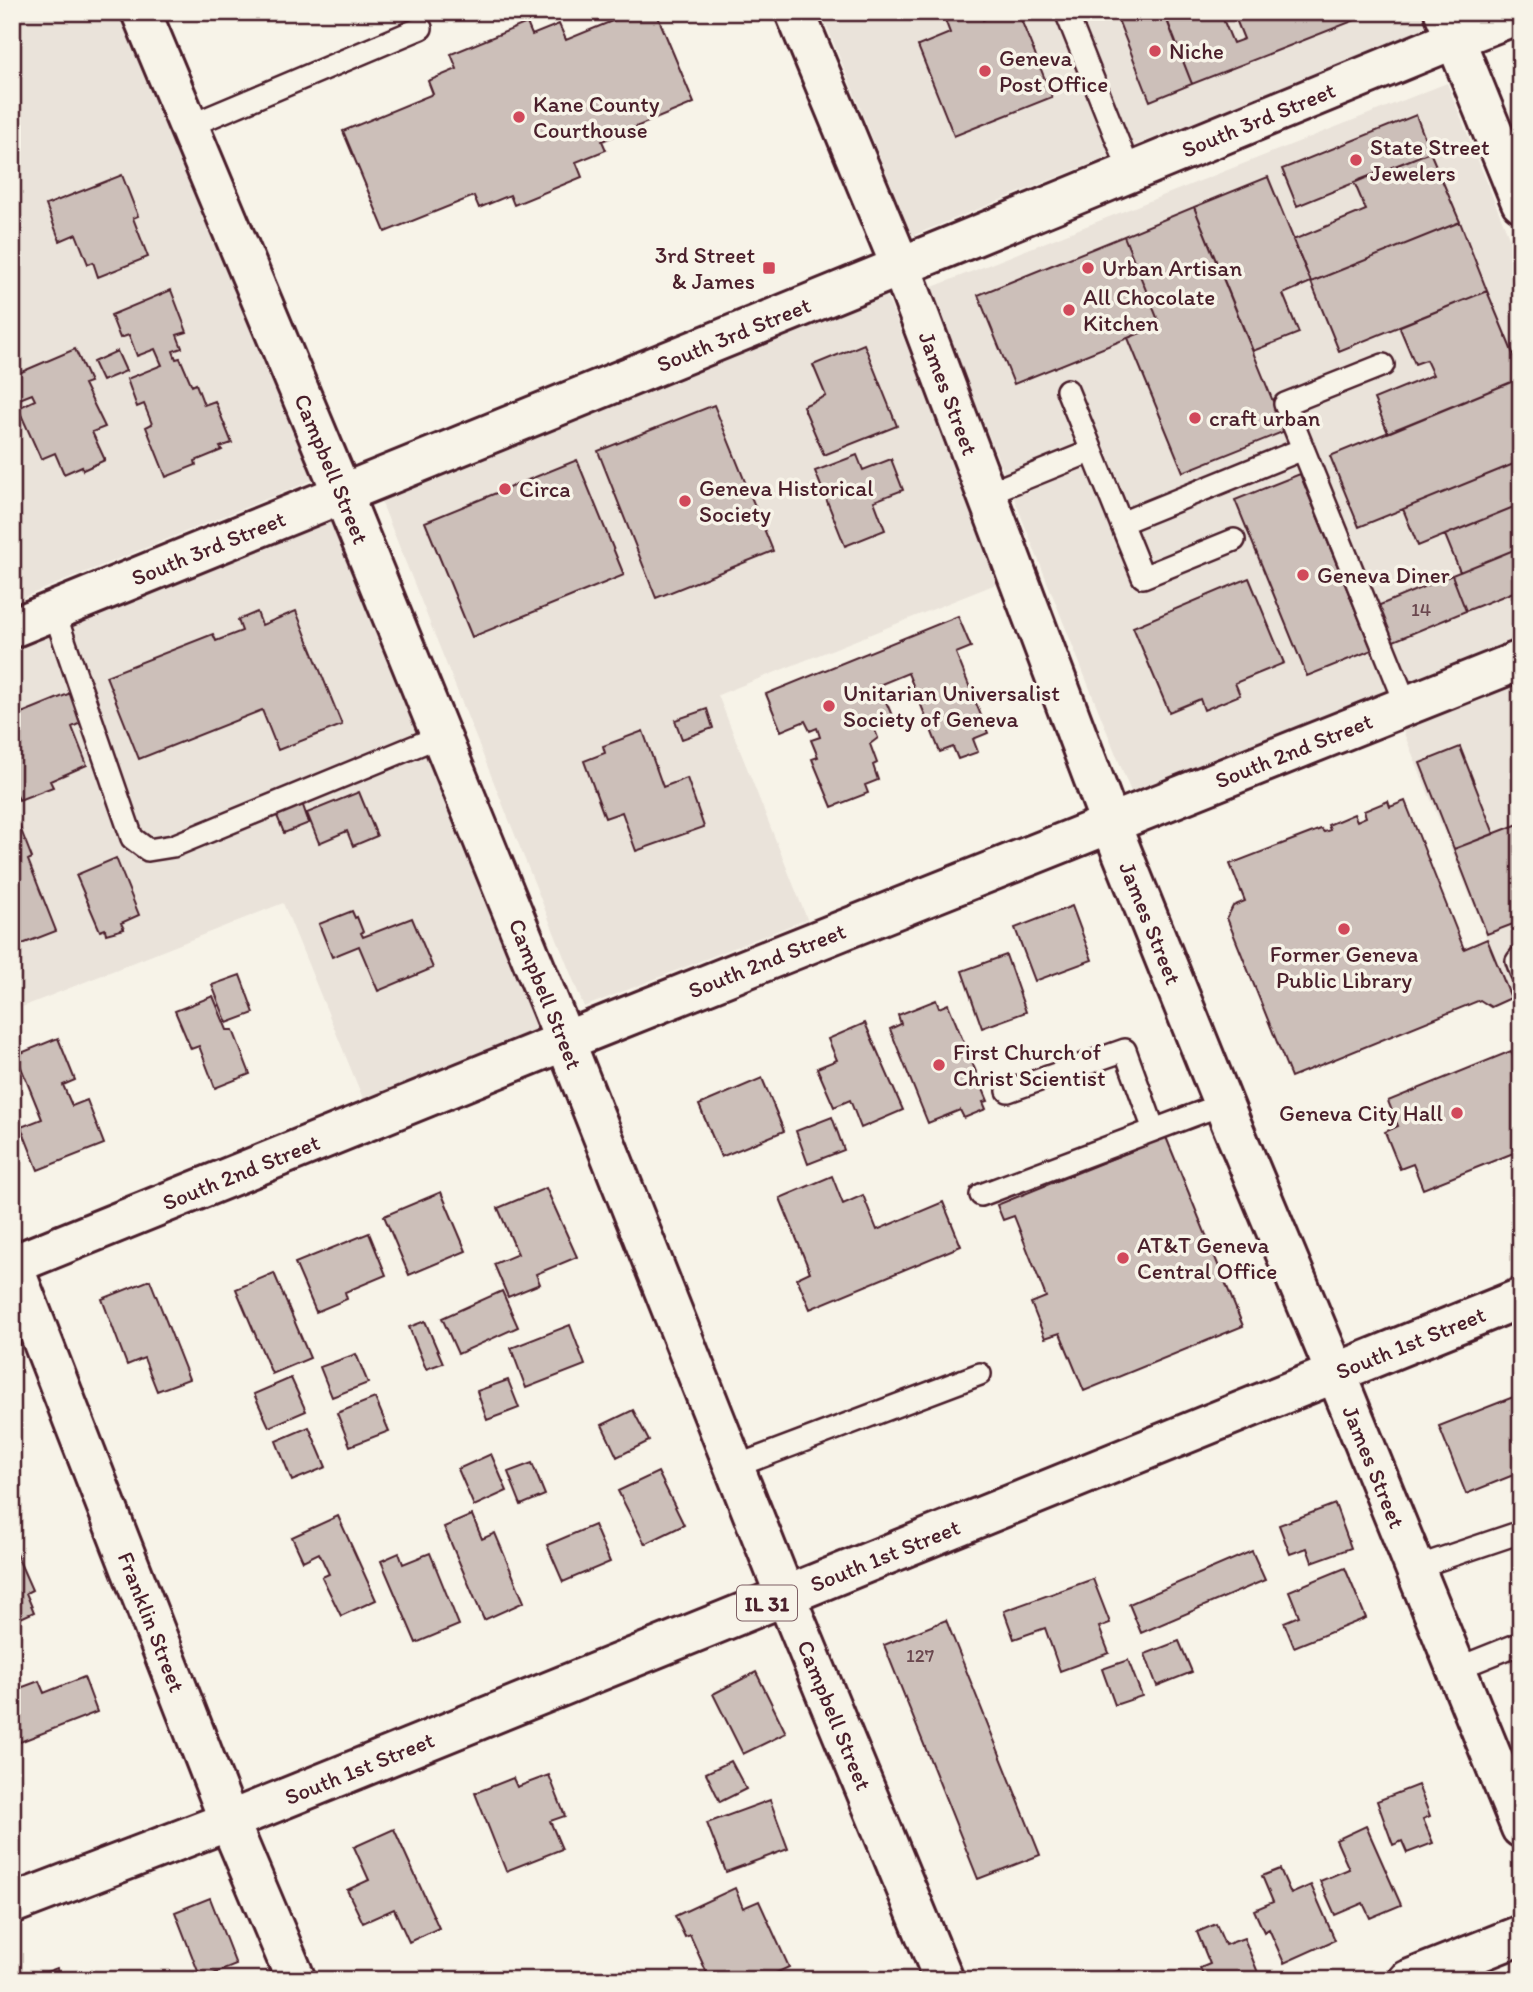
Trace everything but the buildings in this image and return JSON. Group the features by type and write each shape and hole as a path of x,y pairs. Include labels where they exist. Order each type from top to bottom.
{"street":[{"name":"Campbell Street","path":"141,12 342,493 565,1041 785,1595 944,1980"},
{"name":"James Street","path":"794,12 901,267 1111,825 1521,1828"},
{"name":"South 3rd Street","path":"12,628 1130,172 1450,25 1521,13"},
{"path":"1450,25 1521,202"},
{"name":"South 2nd Street","path":"12,1264 1521,660"},
{"name":"Franklin Street","path":"12,1264 229,1821 296,1980"},
{"name":"South 1st Street","path":"12,1904 229,1821 1521,1298"},
{"path":"1408,1980 1521,1935"}],"lane":[{"path":"1066,12 1130,172"},
{"path":"189,126 421,28"},
{"path":"1383,365 1285,404 1407,706"},
{"path":"1067,390 1143,577 1234,540"},
{"path":"1121,523 1303,449"},
{"path":"986,494 1092,452"},
{"path":"54,611 132,838 148,850 173,846 440,736"},
{"path":"1521,956 1517,961 1521,972"},
{"path":"1008,1091 1125,1051 1154,1130"},
{"path":"981,1195 1223,1104"},
{"path":"734,1467 980,1374"},
{"path":"1415,1568 1521,1532"},
{"path":"1456,1669 1521,1643"}],"shaded area":[{"path":"12,12 134,12 323,476 12,602"},
{"path":"821,12 1420,12 1426,28 912,236"},
{"path":"1447,83 1521,267 1521,637 1131,792 930,288"},
{"path":"886,294 1001,582 718,695 807,919 584,1007 379,496"},
{"path":"342,512 550,1026 364,1101 283,903 12,1011 12,645"},
{"path":"1521,678 1521,1022 1401,726"}],"place":[{"name":"Niche","path":"1155,51"},
{"name":"Geneva Post Office","path":"985,71"},
{"name":"Kane County Courthouse","path":"519,117"},
{"name":"State Street Jewelers","path":"1356,160"},
{"name":"3rd Street & James","path":"769,268"},
{"name":"Urban Artisan","path":"1088,268"},
{"name":"All Chocolate Kitchen","path":"1069,310"},
{"name":"craft urban","path":"1195,418"},
{"name":"Circa","path":"505,489"},
{"name":"Geneva Historical Society","path":"685,501"},
{"name":"Geneva Diner","path":"1303,575"},
{"name":"Unitarian Universalist Society of Geneva","path":"829,706"},
{"name":"Former Geneva Public Library","path":"1344,929"},
{"name":"First Church of Christ Scientist","path":"939,1065"},
{"name":"Geneva City Hall","path":"1457,1113"},
{"name":"AT&T Geneva Central Office","path":"1123,1258"}]}
